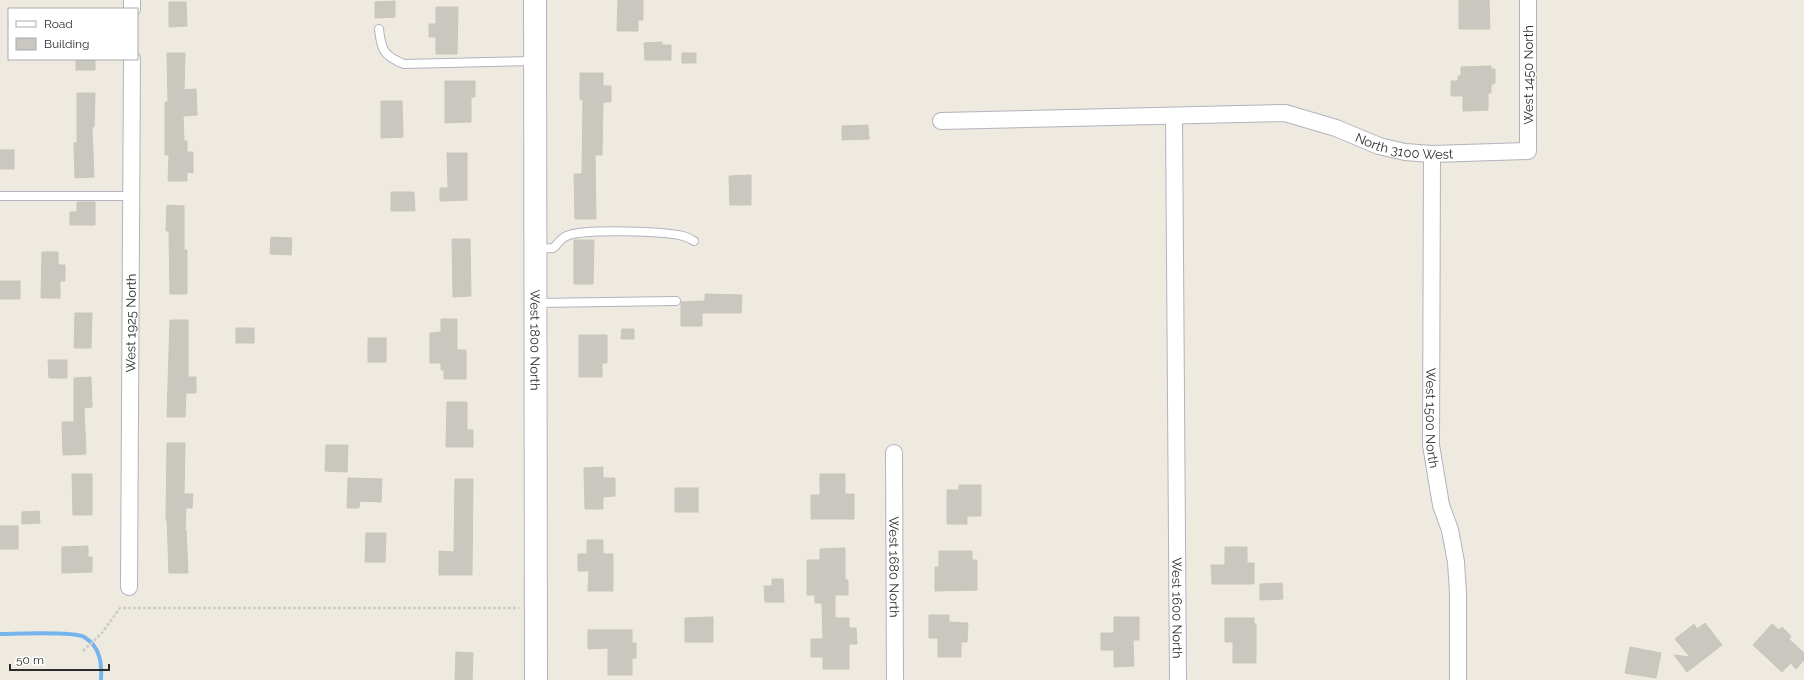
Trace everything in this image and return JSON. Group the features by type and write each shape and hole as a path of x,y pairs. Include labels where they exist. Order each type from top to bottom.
{"main road":[{"name":"West 1800 North","path":"534,0 536,680"}],"street":[{"name":"West 1450 North","path":"1528,0 1528,151"},
{"name":"West 1925 North","path":"129,587 132,60"},
{"name":"North 3100 West","path":"941,121 1285,113 1336,128 1378,146 1406,152 1432,154 1528,151"},
{"name":"West 1600 North","path":"1174,116 1178,680"},
{"name":"West 1500 North","path":"1432,154 1431,445 1441,505 1450,530 1456,562 1458,593 1458,680"},
{"name":"West 1680 North","path":"894,454 895,680"}],"lane":[{"path":"379,29 381,46 386,54 393,60 404,64 534,61"},
{"path":"0,196 131,196"},
{"path":"535,249 553,248 561,238 565,236 592,232 671,234 685,236 694,241"},
{"path":"535,303 676,301"}],"path":[{"path":"83,651 102,634 120,608 535,608"}],"building":[{"path":"618,0 643,0 643,20 638,20 638,31 617,31"},
{"path":"1459,0 1489,0 1490,29 1459,29"},
{"path":"395,1 395,17 375,18 375,2"},
{"path":"169,2 186,2 187,26 169,27"},
{"path":"436,7 458,7 457,54 436,54 436,37 429,37 429,24 436,24"},
{"path":"662,42 662,45 671,45 671,60 645,60 644,43"},
{"path":"167,53 185,53 184,90 196,89 197,115 183,116 184,141 187,141 187,152 193,152 193,173 187,172 187,181 168,181 169,155 165,155 165,102 168,102"},
{"path":"682,53 696,53 696,63 682,63"},
{"path":"76,60 95,60 95,70 76,70"},
{"path":"1491,66 1491,69 1495,69 1495,83 1491,85 1491,93 1488,93 1488,110 1463,111 1463,96 1451,96 1451,81 1458,81 1458,76 1461,76 1461,67"},
{"path":"580,73 603,73 603,86 611,86 611,102 603,102 602,155 595,155 596,219 575,219 574,174 582,174 583,100 580,99"},
{"path":"445,81 475,81 475,97 471,97 471,122 445,123"},
{"path":"77,93 95,93 94,127 92,127 94,177 75,178 74,143 77,143"},
{"path":"381,101 402,101 403,137 381,138"},
{"path":"868,125 869,139 842,140 842,126"},
{"path":"0,150 14,150 14,169 0,169"},
{"path":"447,153 467,153 467,200 440,201 440,188 448,188"},
{"path":"751,175 751,205 730,205 729,176"},
{"path":"391,192 414,192 415,211 391,211"},
{"path":"77,202 95,202 95,225 70,225 70,212 77,212"},
{"path":"167,205 184,206 184,250 187,250 187,294 170,294 169,231 166,231"},
{"path":"271,237 292,238 291,255 270,254"},
{"path":"452,239 470,239 471,296 453,297"},
{"path":"574,240 594,240 593,284 574,284"},
{"path":"42,252 58,252 58,265 65,265 65,281 60,281 60,298 41,298"},
{"path":"0,281 20,281 20,299 0,299"},
{"path":"705,294 742,295 741,313 702,313 702,326 681,326 681,302 705,301"},
{"path":"75,313 92,313 91,348 74,348"},
{"path":"441,319 457,319 457,350 466,350 466,379 444,379 444,370 441,370 441,363 430,363 430,333 441,332"},
{"path":"170,320 188,320 188,377 196,377 196,393 186,393 185,417 167,417"},
{"path":"236,328 254,328 254,343 236,343"},
{"path":"622,329 634,329 634,339 621,339"},
{"path":"579,335 607,335 607,363 602,363 602,377 579,377"},
{"path":"368,338 386,338 386,362 368,362"},
{"path":"48,360 67,360 67,378 49,378"},
{"path":"91,377 92,407 84,408 86,454 63,455 62,422 74,422 74,378"},
{"path":"447,402 467,402 467,430 473,430 473,447 446,447"},
{"path":"167,443 185,443 184,494 193,494 192,508 186,508 185,531 186,530 188,573 169,573 166,520"},
{"path":"326,445 348,445 347,472 325,471"},
{"path":"603,467 603,478 615,478 615,496 603,497 603,509 585,509 584,468"},
{"path":"72,474 92,474 92,515 73,515"},
{"path":"820,474 845,474 845,494 854,494 854,519 811,519 811,495 820,495"},
{"path":"348,478 382,479 381,502 360,501 359,508 347,508"},
{"path":"455,479 473,479 472,575 439,575 439,551 454,552"},
{"path":"959,485 981,485 981,516 967,516 967,524 947,524 947,490 959,490"},
{"path":"675,488 698,488 698,512 675,512"},
{"path":"39,511 40,523 22,524 22,512"},
{"path":"0,526 18,526 18,549 0,549"},
{"path":"366,533 386,533 385,562 365,562"},
{"path":"587,540 603,540 603,554 613,554 613,591 588,591 589,571 578,571 578,554 587,554"},
{"path":"88,546 88,557 92,557 92,572 62,573 62,547"},
{"path":"1225,547 1247,547 1247,563 1254,563 1254,584 1212,584 1211,565 1225,565"},
{"path":"845,548 845,580 848,580 848,595 835,595 835,618 849,618 849,628 856,628 857,644 849,644 849,669 823,669 823,657 811,657 811,639 823,639 822,603 815,603 815,595 807,595 807,560 820,560 820,549"},
{"path":"939,551 972,551 972,560 977,560 977,590 935,591 935,567 939,567"},
{"path":"772,579 783,579 784,602 765,602 764,586 772,586"},
{"path":"1282,583 1283,599 1260,600 1260,584"},
{"path":"929,615 949,615 949,622 968,623 967,642 961,642 961,657 938,657 938,638 929,638"},
{"path":"713,617 713,642 685,642 685,618"},
{"path":"1114,617 1139,617 1139,640 1133,640 1134,666 1114,667 1114,650 1101,650 1101,633 1114,633"},
{"path":"1225,618 1254,618 1254,624 1256,624 1256,663 1233,663 1233,642 1225,642"},
{"path":"1705,623 1722,645 1687,672 1674,655 1690,657 1675,639 1694,624 1697,629"},
{"path":"1772,624 1779,630 1782,627 1791,636 1789,639 1804,653 1804,660 1796,669 1791,663 1782,672 1753,645"},
{"path":"588,630 632,630 632,643 636,643 636,658 632,658 632,675 608,675 608,648 588,649"},
{"path":"1630,647 1661,653 1656,678 1625,673"},
{"path":"456,652 473,653 472,680 455,680"}],"waterway":[{"path":"0,634 57,633 84,637 94,645 97,650 101,667 101,680"}]}
